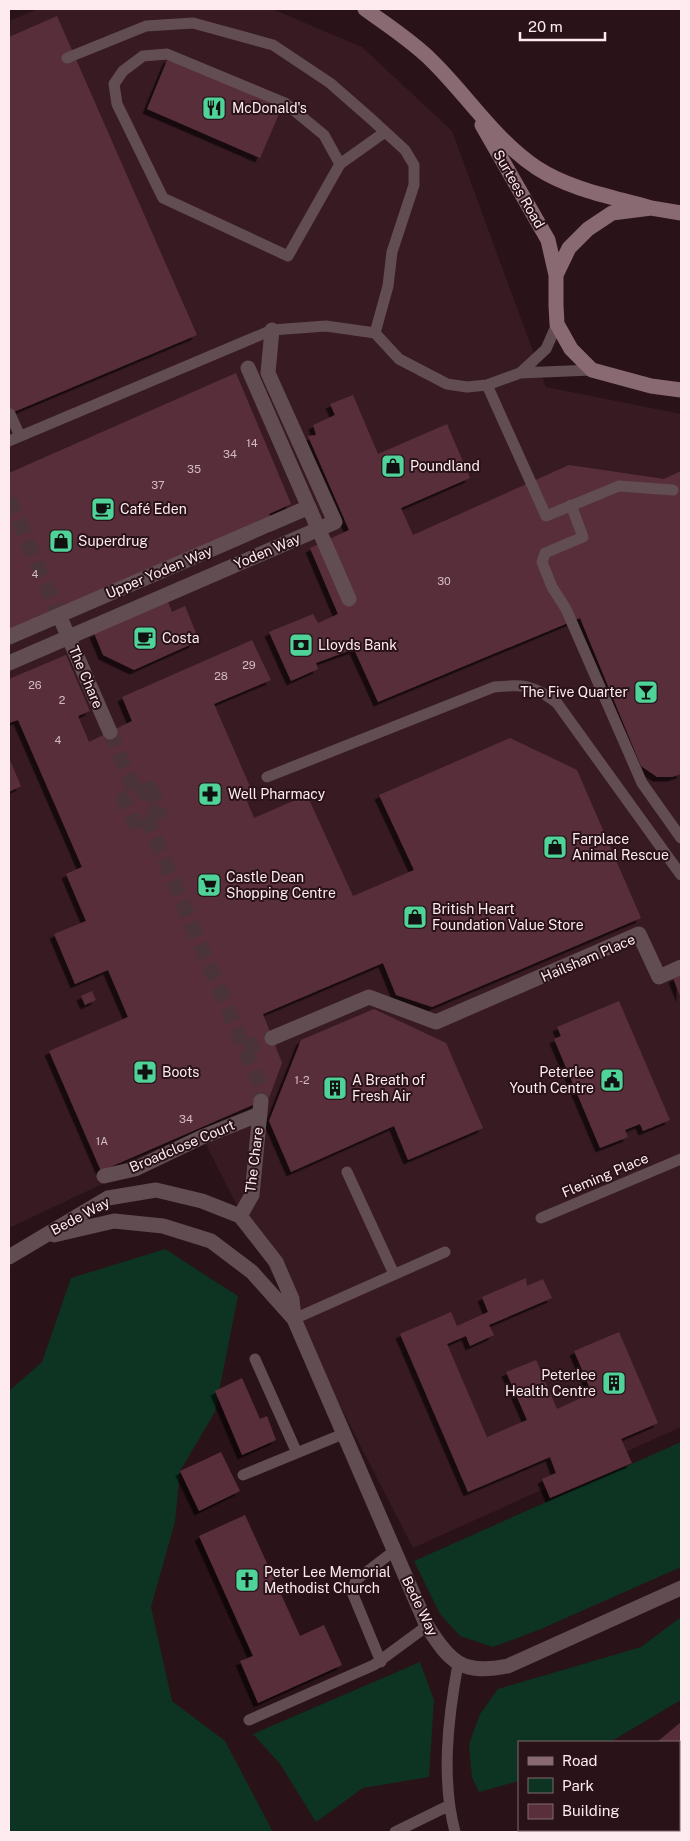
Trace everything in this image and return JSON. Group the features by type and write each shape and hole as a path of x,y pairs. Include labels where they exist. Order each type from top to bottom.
{"main road":[{"name":"Surtees Road","path":"365,9 430,59 472,107 537,168 574,187 652,208"},
{"name":"Surtees Road","path":"472,107 548,240 556,275 557,324"},
{"path":"556,275 569,248 588,228 612,213 652,208 681,213"},
{"path":"557,324 571,349 592,370 651,386 681,390"}],"street":[{"name":"Yoden Way","path":"9,663 336,522 268,373 272,330"},
{"path":"248,368 349,600"},
{"name":"Upper Yoden Way","path":"9,637 310,509"},
{"name":"The Chare","path":"62,622 110,732"},
{"name":"Hailsham Place","path":"272,1038 368,996 436,1022 501,996 639,934 659,977 681,967"},
{"name":"The Chare","path":"240,1216 252,1195 260,1107"},
{"name":"Broadclose Court","path":"104,1176 135,1169 260,1107"},
{"name":"Bede Way","path":"9,1257 108,1198 156,1190 202,1201 240,1216 276,1262 292,1299 294,1320 427,1626 443,1650 458,1664"},
{"name":"Bede Way","path":"37,1239 114,1221 163,1226 211,1241 252,1272 294,1320"},
{"path":"458,1664 486,1671 508,1666 681,1588"}],"lane":[{"path":"67,58 146,26 193,23 273,45 330,83 385,132 405,150 414,165 414,185 392,252 388,286 375,333"},
{"path":"340,164 324,135 285,103 167,54 143,56 123,70 114,84 117,104 163,198 288,256 340,164 385,132"},
{"path":"520,373 546,349 557,324"},
{"path":"10,414 14,438 272,330 326,326 375,333 399,359 447,384 467,387 487,384 520,373 592,370"},
{"path":"487,384 546,516 618,486 673,490"},
{"path":"570,505 583,538 545,554 542,562 552,587 566,608 642,783 681,838"},
{"path":"267,777 494,688 522,684 543,692 557,703 681,875"},
{"name":"Fleming Place","path":"541,1218 681,1159"},
{"path":"348,1172 394,1274"},
{"path":"294,1320 445,1252"},
{"path":"255,1359 297,1453"},
{"path":"244,1476 343,1434"},
{"path":"381,1662 352,1592 356,1580 394,1551"},
{"path":"249,1720 381,1662 427,1626"},
{"path":"455,1832 448,1806 451,1702 458,1664"},
{"path":"395,1832 448,1806"}],"shaded area":[{"path":"38,9 272,9 362,47 452,131 546,387 681,414 681,1427 413,1548 202,1137 9,1228 9,21"}],"green space":[{"path":"165,1249 238,1296 215,1412 180,1471 175,1522 151,1607 172,1701 225,1741 273,1832 9,1832 9,1391 42,1362 71,1278"},
{"path":"681,1442 681,1567 541,1629 493,1647 460,1636 440,1614 414,1561"},
{"path":"681,1617 681,1700 612,1741 518,1741 518,1781 479,1792 472,1777 469,1744 480,1714 498,1689 641,1647"},
{"path":"420,1662 434,1700 429,1777 363,1788 316,1822 280,1764 253,1734"}],"building":[{"path":"57,16 197,335 9,414 9,37"},
{"name":"McDonald's","path":"168,58 282,107 260,158 147,109"},
{"path":"236,373 291,504 269,514 275,528 52,610 9,644 9,473"},
{"path":"353,395 378,454 447,424 470,478 401,508 413,535 569,465 664,479 681,471 681,774 672,777 657,777 641,766 580,618 378,702 354,649 316,663 318,669 291,681 269,632 313,614 318,623 338,614 310,548 349,530 308,436 316,435 313,425 335,415 330,404"},
{"name":"Costa","path":"168,602 172,612 185,606 196,633 194,643 134,670 103,655 94,633"},
{"path":"252,640 271,680 214,704 252,791 244,794 254,818 307,795 353,896 414,870 379,795 510,738 577,770 641,918 432,1007 396,995 383,963 263,1014 282,1063 269,1098 101,1171 49,1051 128,1017 108,970 75,984 54,934 86,921 66,874 82,867 18,720 9,723 9,679 66,655 90,711 78,716 89,742 132,721 122,697"},
{"path":"9,758 21,786 9,792"},
{"path":"681,975 681,998 673,978"},
{"path":"92,991 96,1000 85,1005 81,996"},
{"name":"Peterlee Youth Centre","path":"619,1001 670,1120 643,1131 640,1124 625,1130 628,1137 600,1148 554,1039 561,1036 557,1027"},
{"path":"374,1009 446,1043 483,1128 408,1160 394,1126 291,1172 269,1121 301,1040"},
{"name":"Peterlee Health Centre","path":"526,1278 527,1286 543,1279 552,1298 489,1325 494,1335 470,1346 466,1336 447,1344 487,1437 527,1420 506,1372 536,1360 557,1409 592,1393 574,1351 619,1332 658,1423 621,1439 632,1463 550,1498 542,1479 556,1473 550,1457 468,1492 400,1334 451,1312 457,1326 488,1312 482,1297"},
{"path":"242,1378 260,1419 267,1416 276,1440 242,1455 215,1391"},
{"path":"221,1452 240,1491 199,1511 180,1471"},
{"name":"Peter Lee Memorial Methodist Church","path":"245,1515 300,1636 324,1625 342,1665 258,1703 240,1661 253,1656 199,1536"},
{"path":"681,1722 681,1832 550,1832 680,1831 680,1741 658,1741"}],"tunnel":[{"path":"9,499 62,622"},
{"path":"110,732 136,794"},
{"path":"150,788 160,811 134,822 124,799 150,788"},
{"path":"146,817 262,1089 261,1101"},
{"path":"245,1049 272,1038"}],"place":[{"name":"McDonald's","path":"214,108"},
{"name":"Poundland","path":"393,466"},
{"name":"Café Eden","path":"103,509"},
{"name":"Superdrug","path":"61,541"},
{"name":"Costa","path":"145,638"},
{"name":"Lloyds Bank","path":"301,645"},
{"name":"The Five Quarter","path":"646,692"},
{"name":"Well Pharmacy","path":"210,794"},
{"name":"Farplace Animal Rescue","path":"555,847"},
{"name":"Castle Dean Shopping Centre","path":"209,885"},
{"name":"British Heart Foundation Value Store","path":"415,917"},
{"name":"Boots","path":"145,1072"},
{"name":"Peterlee Youth Centre","path":"612,1080"},
{"name":"A Breath of Fresh Air","path":"335,1088"},
{"name":"Peterlee Health Centre","path":"614,1383"},
{"name":"Peter Lee Memorial Methodist Church","path":"247,1580"}]}
